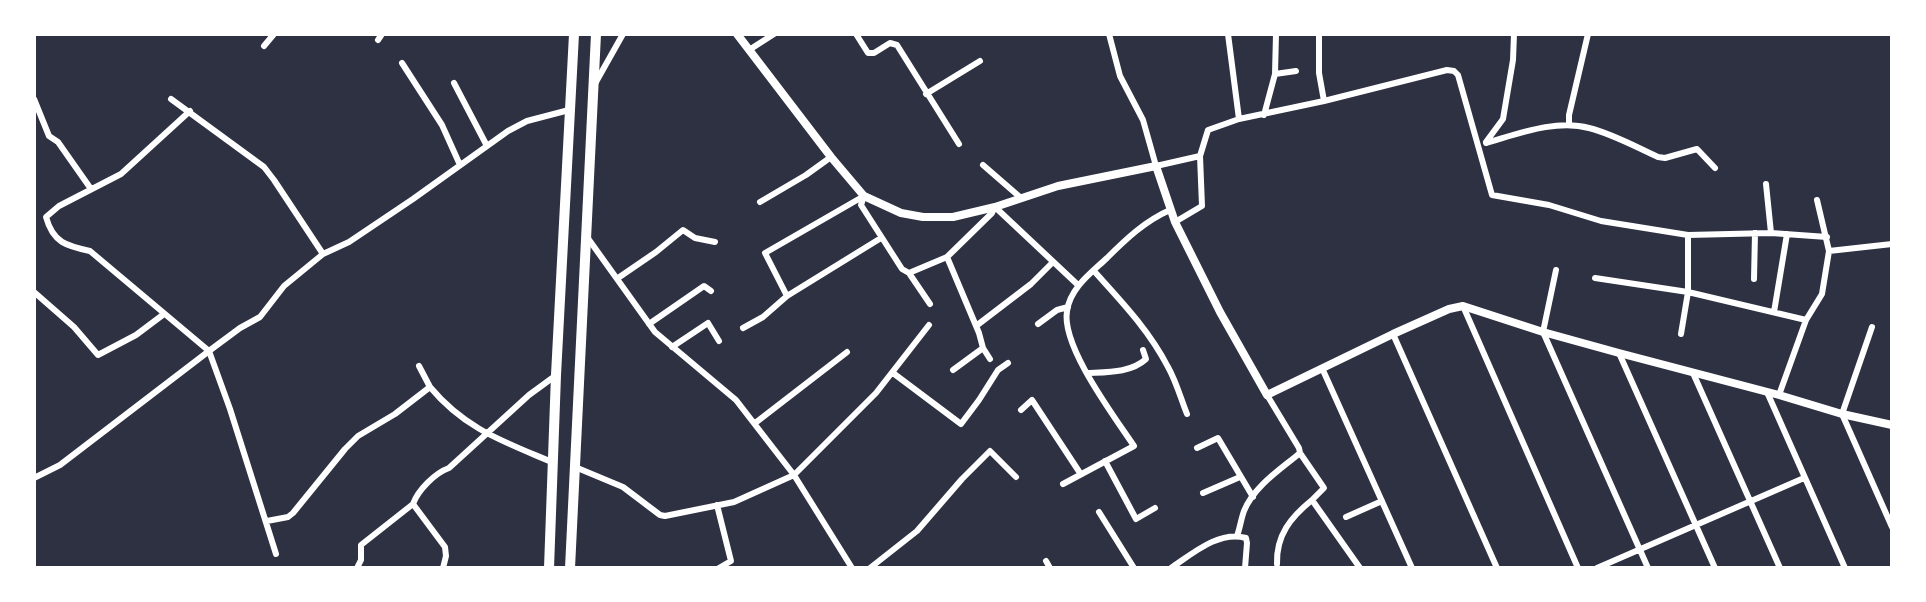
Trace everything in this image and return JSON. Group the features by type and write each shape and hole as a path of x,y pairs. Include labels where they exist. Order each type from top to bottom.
{"main road":[{"path":"549,568 574,34"},
{"path":"570,568 596,34"},
{"path":"553,488 574,489"}],"street":[{"path":"264,46 274,34"},
{"path":"593,89 623,34"},
{"path":"737,34 864,196 901,213 953,217 1058,186 1200,156"},
{"path":"749,50 774,34"},
{"path":"856,34 868,53 874,53 890,43 897,45 959,144"},
{"path":"1109,34 1120,76 1143,120 1175,222 1220,312 1300,453 1324,488 1286,526 1278,544 1277,564"},
{"path":"1228,34 1239,119"},
{"path":"1264,115 1275,74 1276,34"},
{"path":"1319,34 1319,73 1324,101"},
{"path":"1479,151 1503,119 1514,34"},
{"path":"1569,125 1588,34"},
{"path":"926,94 980,61"},
{"path":"402,63 442,125 460,165"},
{"path":"1175,222 1202,206 1200,156 1208,130 1239,119 1447,70 1458,75 1492,195 1549,205 1601,221 1688,235 1771,233 1827,237"},
{"path":"1275,74 1296,71"},
{"path":"454,83 487,146"},
{"path":"34,99 49,136 58,142 91,189"},
{"path":"171,99 264,167 323,254"},
{"path":"34,478 60,465 240,328 260,317 284,286 323,254 349,242 508,131 527,121 569,110"},
{"path":"190,111 121,174 46,217 49,228 67,246 90,251 209,351 276,554"},
{"path":"1486,143 1537,129 1569,125 1587,127 1665,158 1697,149 1715,168"},
{"path":"760,202 831,157"},
{"path":"983,165 1021,198"},
{"path":"1766,184 1771,233"},
{"path":"864,196 861,205 881,238 930,304"},
{"path":"787,296 765,253 864,196"},
{"path":"1779,395 1806,320 1822,294 1829,251 1817,200"},
{"path":"909,273 947,257 995,207"},
{"path":"995,207 1078,285"},
{"path":"1063,484 1134,446 1086,373 1071,339 1066,313 1068,307 1078,285 1124,241 1150,220 1170,210"},
{"path":"618,278 683,230 695,238 715,242"},
{"path":"1754,279 1755,233"},
{"path":"585,234 655,332 729,393 755,423 794,475 852,568"},
{"path":"1774,312 1787,234"},
{"path":"1681,334 1688,292 1688,235"},
{"path":"743,328 763,317 787,296 881,238"},
{"path":"1829,251 1892,244"},
{"path":"947,257 990,359"},
{"path":"976,326 1031,284 1053,262"},
{"path":"1556,270 1543,332 1648,568"},
{"path":"1094,271 1154,341 1170,370 1187,414"},
{"path":"1595,278 1688,292 1806,320"},
{"path":"649,324 704,286 711,291"},
{"path":"34,292 74,327 98,355 136,335 164,314"},
{"path":"1267,395 1393,334 1449,309 1463,306 1543,332 1892,425"},
{"path":"1463,306 1578,568"},
{"path":"1038,324 1057,310 1068,307"},
{"path":"672,347 708,323 719,341"},
{"path":"575,467 623,487 660,515 734,502 794,475 845,426 893,373 929,325"},
{"path":"1872,327 1842,414 1892,527"},
{"path":"1393,334 1497,568"},
{"path":"953,370 983,348"},
{"path":"1086,373 1132,369 1146,359 1143,350"},
{"path":"755,423 847,352"},
{"path":"1619,353 1715,568"},
{"path":"893,373 961,424 998,370 1008,363"},
{"path":"419,366 430,387 452,410 485,434 554,463"},
{"path":"1322,368 1410,567"},
{"path":"1693,373 1780,568"},
{"path":"357,568 361,560 361,545 413,504 416,495 443,470 556,375"},
{"path":"267,521 293,513 358,436 395,414 430,387"},
{"path":"1767,392 1845,568"},
{"path":"1021,410 1032,400 1080,473"},
{"path":"1197,448 1218,438 1253,497"},
{"path":"870,568 917,531 990,451 1016,477"},
{"path":"1237,536 1243,515 1260,487 1300,453"},
{"path":"1105,461 1136,519 1155,508"},
{"path":"1203,493 1240,477"},
{"path":"1597,568 1804,478"},
{"path":"1312,500 1360,568"},
{"path":"1346,517 1382,501"},
{"path":"413,504 445,547 443,568"},
{"path":"717,505 731,561 719,568"},
{"path":"1099,512 1134,568"},
{"path":"1171,568 1208,543 1237,536 1246,538 1245,568"},
{"path":"1187,557 1189,568"},
{"path":"1046,561 1050,568"}]}
